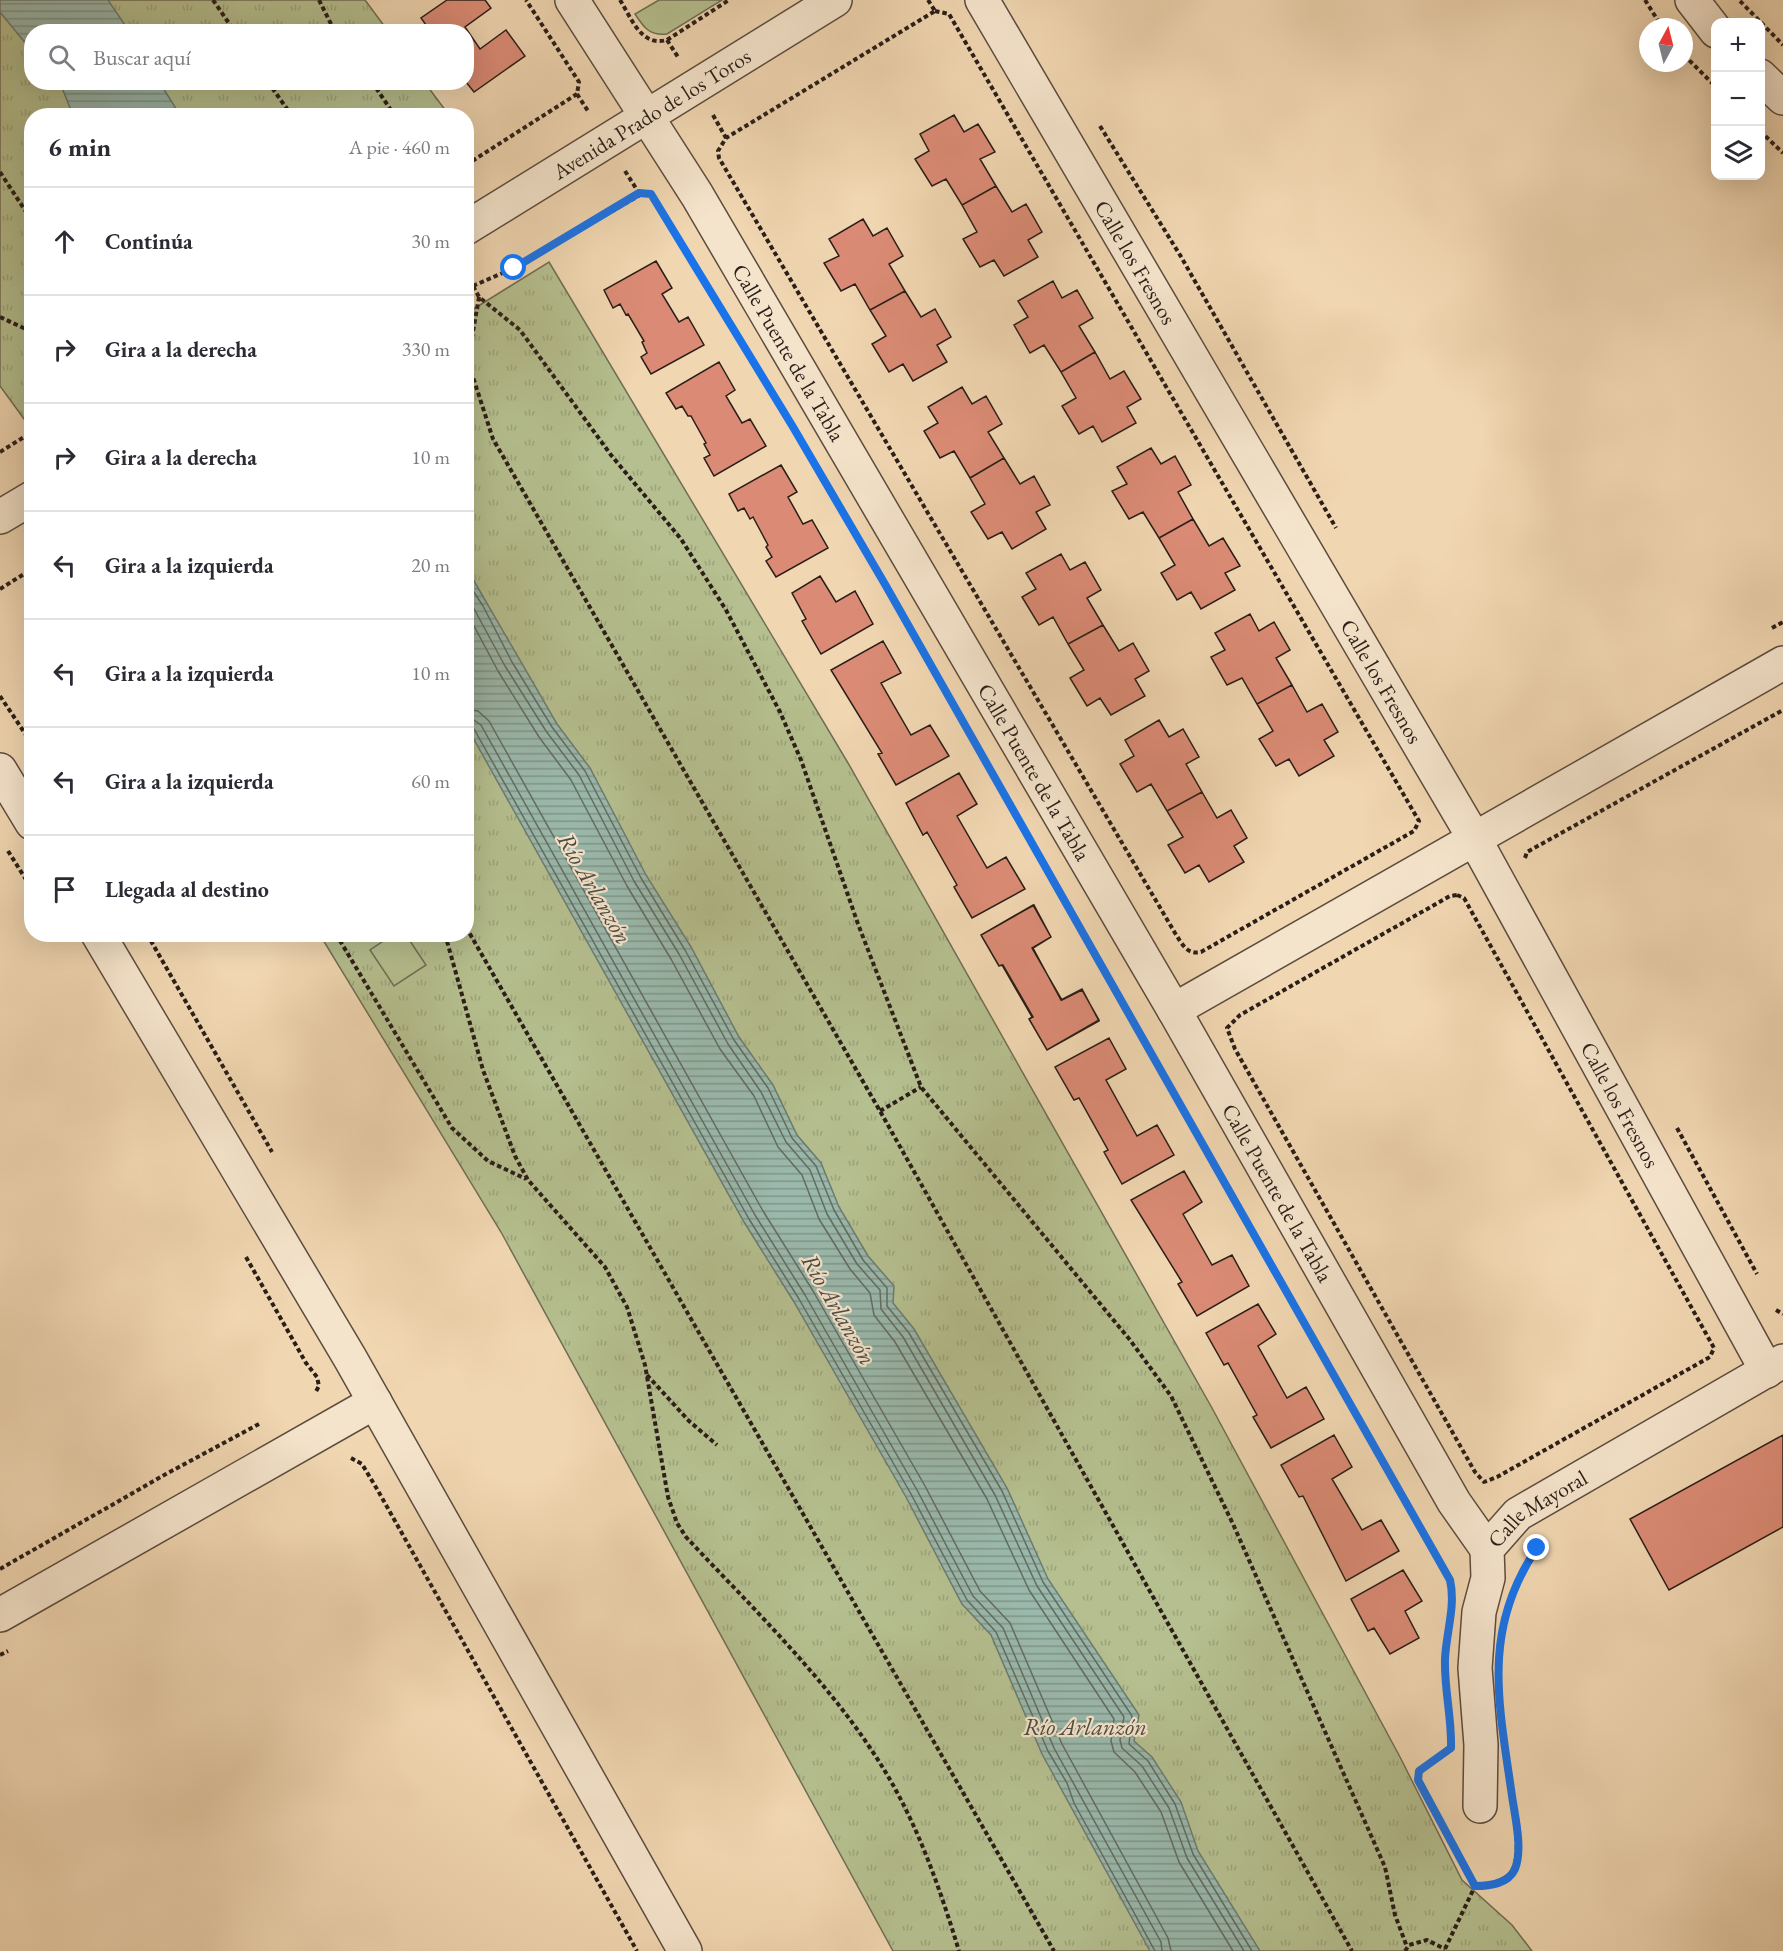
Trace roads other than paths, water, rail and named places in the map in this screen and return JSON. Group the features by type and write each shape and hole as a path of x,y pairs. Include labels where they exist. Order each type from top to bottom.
{"street":[{"name":"Calle Puente de la Tabla","path":"572,0 697,195 1174,1010 1454,1502 1487,1549"},
{"name":"Avenida Prado de los Toros","path":"474,223 835,0"},
{"name":"Calle los Fresnos","path":"982,0 1474,838 1775,1366"},
{"path":"1692,0 1711,25"},
{"path":"1765,80 1783,98"},
{"path":"0,517 24,503"},
{"path":"1174,1010 1783,663"},
{"path":"0,770 24,810"},
{"path":"103,942 375,1402 685,1951"},
{"name":"Calle Mayoral","path":"1480,1806 1480,1744 1475,1668 1479,1612 1488,1578 1487,1549 1518,1514 1775,1366"},
{"path":"0,1615 375,1402"}],"water":[{"path":"0,0 108,0 124,24 24,24 24,41 0,12"},
{"path":"63,90 164,90 176,108 70,108"},
{"name":"Río Arlanzón","path":"474,581 557,724 590,768 646,875 691,947 739,1037 773,1085 797,1135 821,1163 839,1207 868,1256 894,1286 893,1303 914,1329 1007,1488 1048,1579 1139,1715 1134,1741 1152,1757 1181,1802 1198,1851 1260,1951 1150,1951 1042,1754 991,1635 962,1604 906,1497 794,1302 744,1222 474,740"}]}
